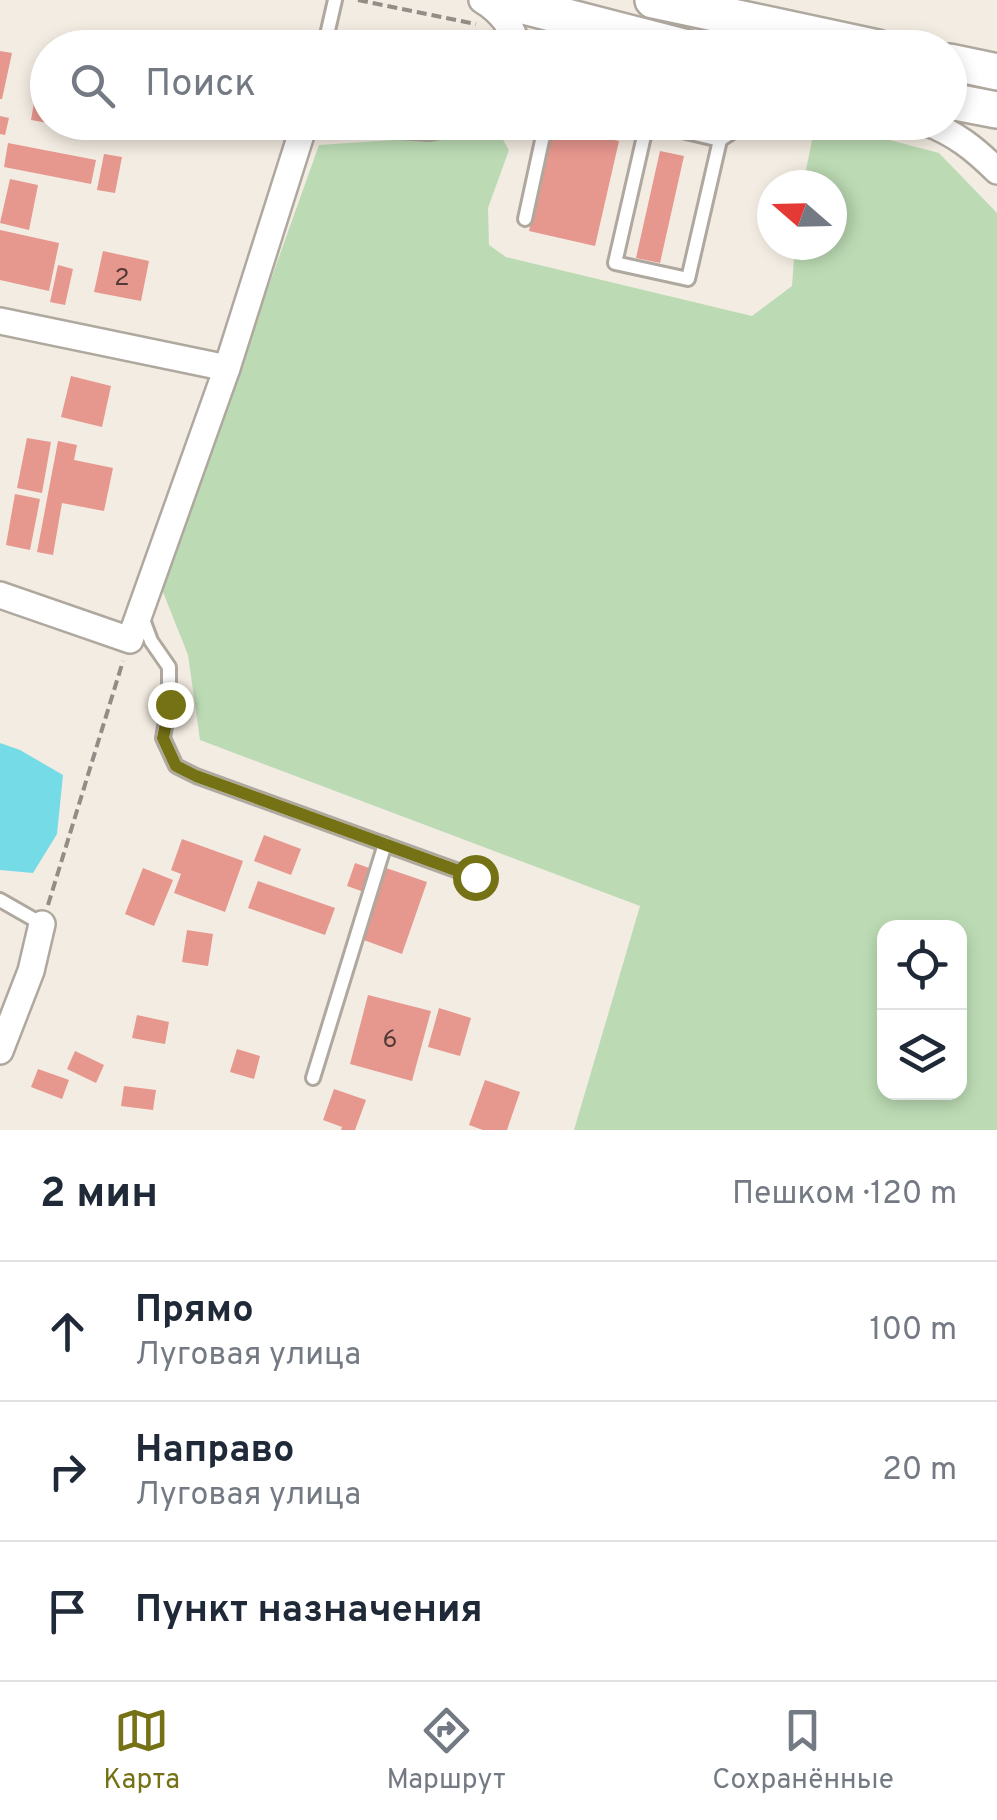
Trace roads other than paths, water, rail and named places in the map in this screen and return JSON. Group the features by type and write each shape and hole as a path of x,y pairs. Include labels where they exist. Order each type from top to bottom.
{"main road":[{"path":"653,0 794,30"},
{"path":"494,13 619,30"},
{"path":"967,66 997,72"},
{"path":"967,104 997,110"}],"street":[{"path":"482,0 508,22 511,30"},
{"path":"0,596 130,640 227,368 299,140"},
{"path":"960,140 997,171"},
{"path":"0,321 227,368"},
{"path":"0,1050 31,971 42,924"}],"lane":[{"path":"328,30 335,0"},
{"path":"525,219 542,140"},
{"path":"641,140 615,262 688,279 720,140"},
{"path":"140,612 151,641 169,667 170,704 163,738 176,766 475,877"},
{"path":"313,1078 385,844"},
{"path":"0,900 42,924"}],"water":[{"path":"0,743 63,775 57,834 33,873 0,870"}]}
